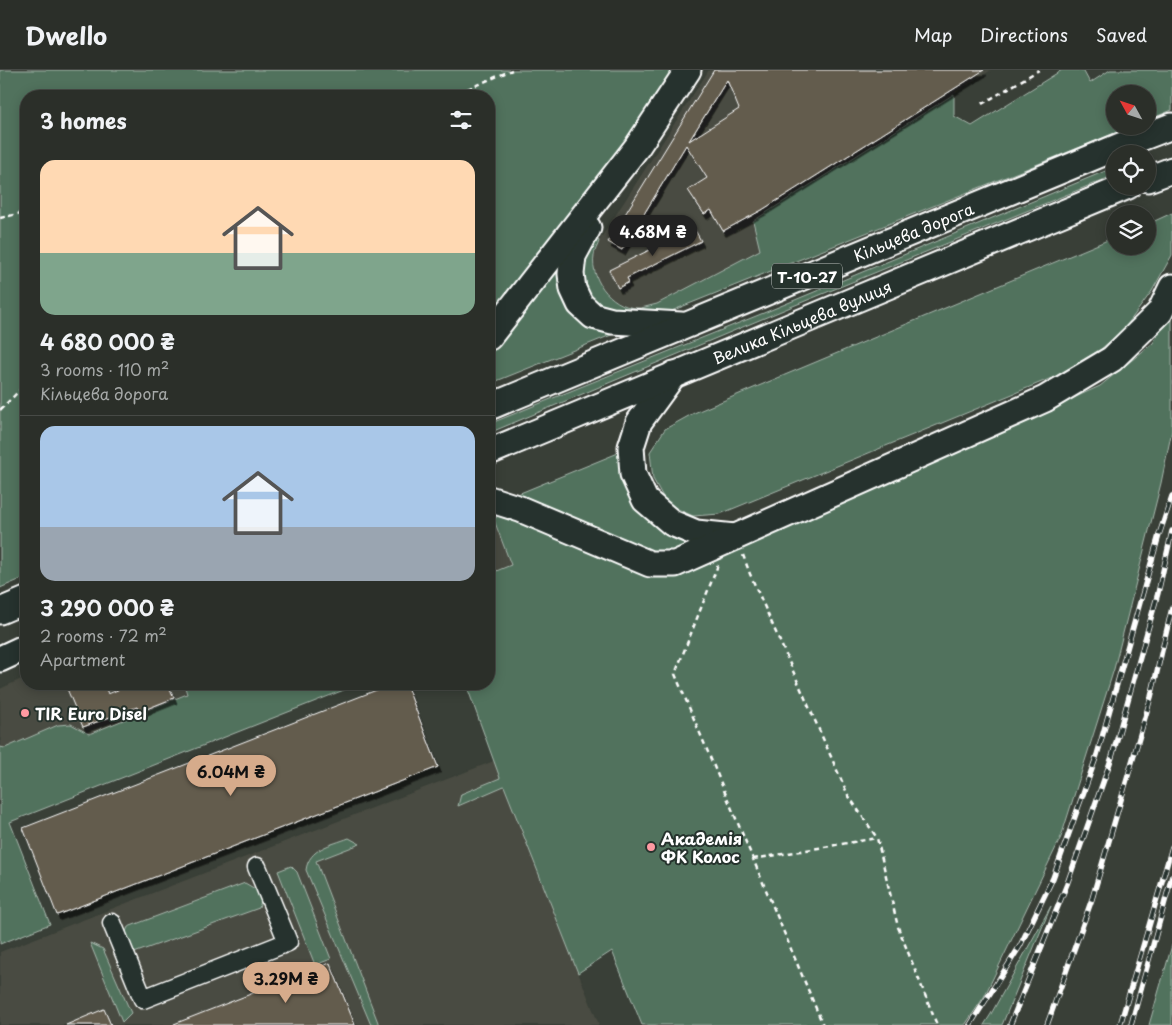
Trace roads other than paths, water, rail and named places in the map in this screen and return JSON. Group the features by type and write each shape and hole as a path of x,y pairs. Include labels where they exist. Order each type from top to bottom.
{"highway":[{"path":"495,329 636,146 688,70"},
{"name":"Кільцева дорога","path":"495,405 1124,144 1172,126"},
{"path":"636,146 573,256 571,274 573,289 580,304 593,316 612,321 689,325"},
{"path":"1156,176 1172,170"},
{"name":"Велика Кільцева вулиця","path":"495,449 1107,195"},
{"path":"495,501 520,509 650,564 674,564 1045,399 1112,359 1160,312 1172,287"},
{"path":"674,374 638,422 631,447 633,474 645,500 672,523 696,533 733,539"},
{"path":"0,611 20,603"},
{"path":"0,659 20,651"}],"lane":[{"path":"112,923 143,999 288,942 257,867"}],"railway":[{"path":"970,1025 1020,946 1053,878 1097,755 1159,535 1172,496"},
{"path":"1010,1025 1067,884 1112,757 1158,593 1172,531"},
{"path":"1047,1025 1092,899 1151,697 1172,608"},
{"path":"1120,1025 1172,847"},
{"path":"1131,1025 1172,876"}],"place":[{"name":"TIR Euro Disel","path":"25,713"},
{"name":"Академія ФК Колос","path":"651,847"}]}
